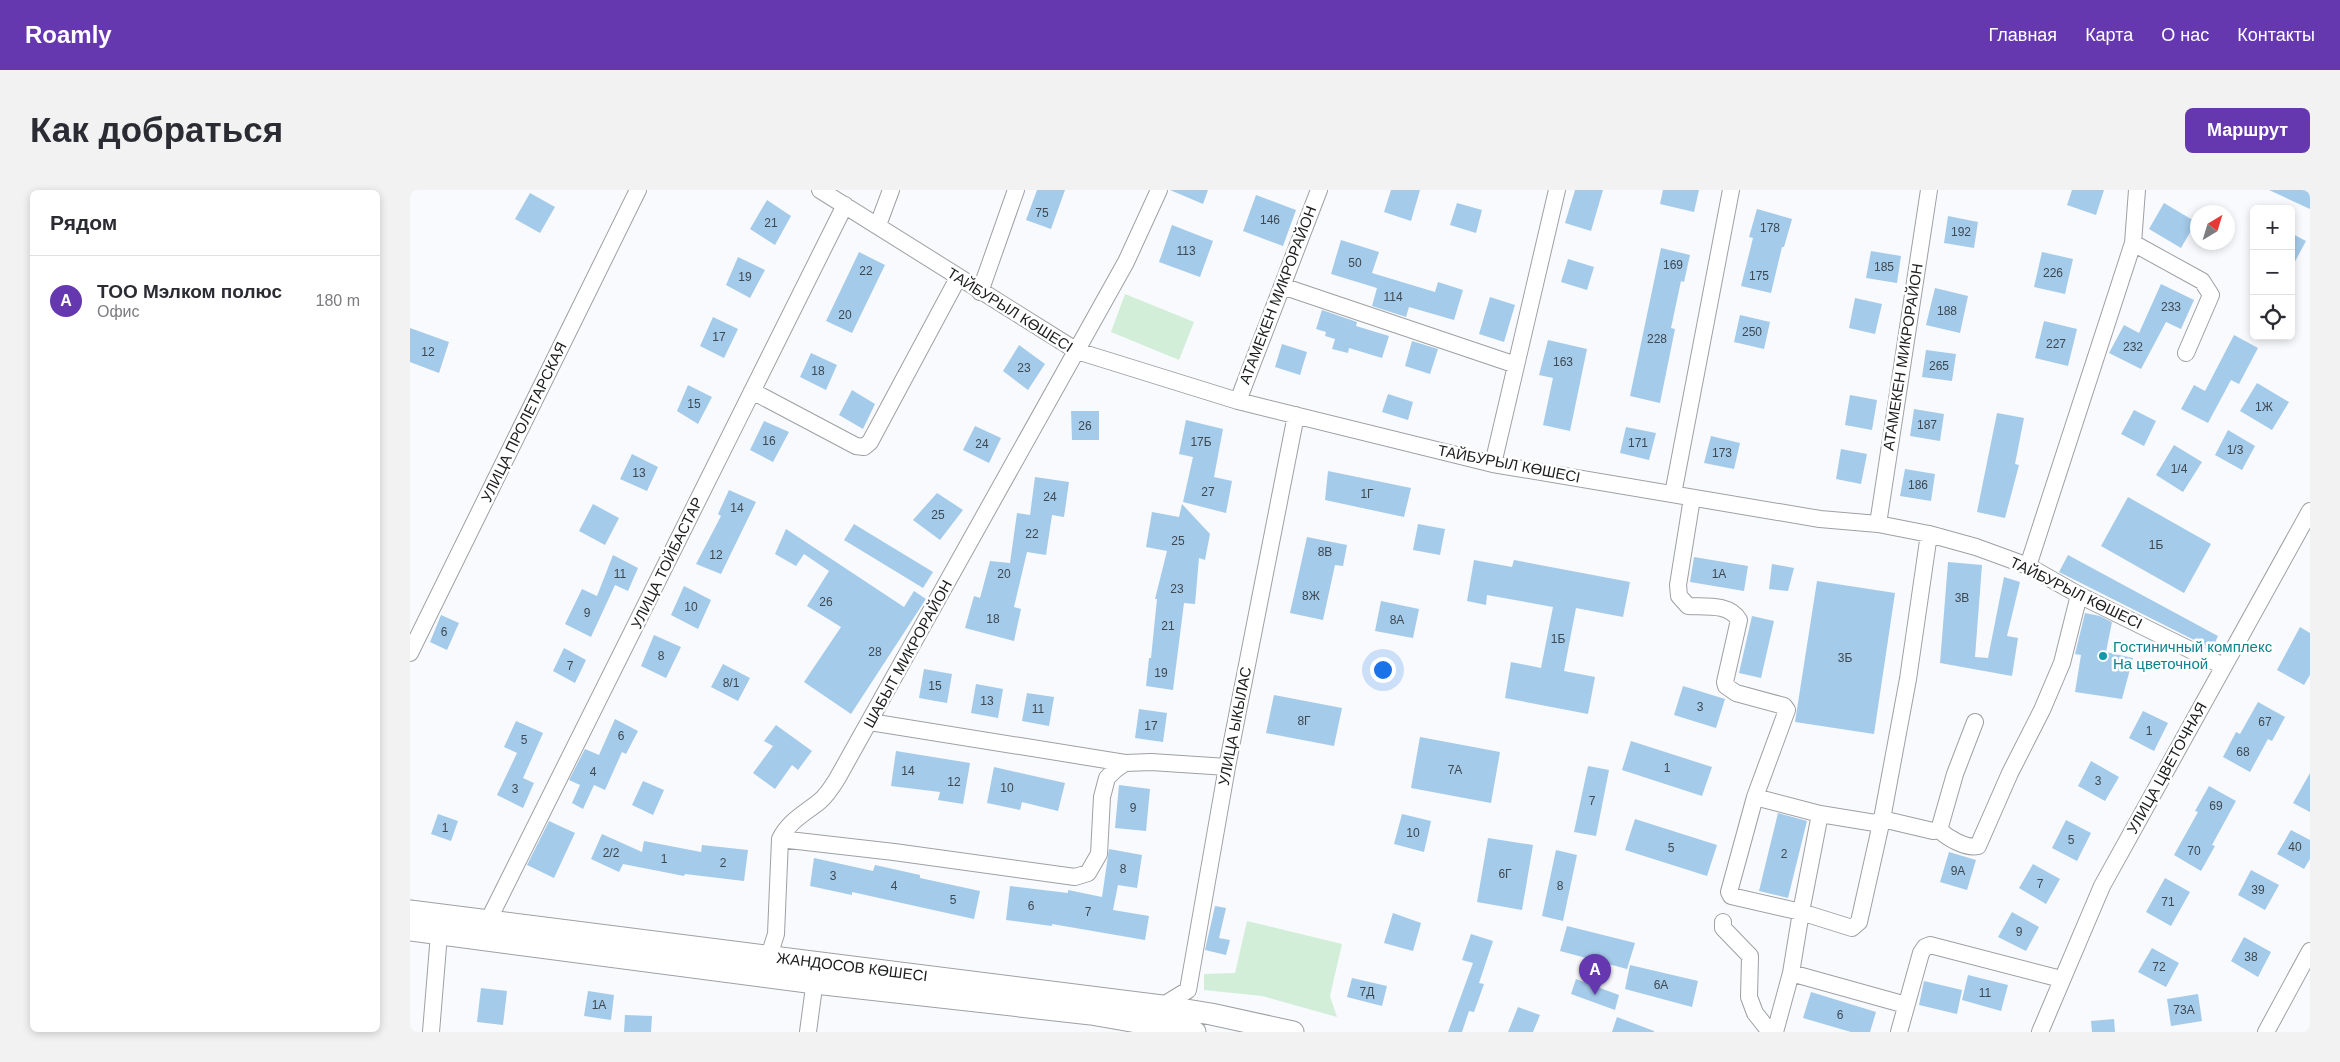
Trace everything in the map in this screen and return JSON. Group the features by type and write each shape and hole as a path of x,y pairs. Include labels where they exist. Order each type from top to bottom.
{"main road":[{"name":"ЖАНДОСОВ КӨШЕСІ","path":"410,911 440,925 816,973 1159,1021 1195,1032"},
{"name":"ЖАНДОСОВ КӨШЕСІ","path":"410,930 440,925 488,921 769,956 816,973"},
{"name":"ЖАНДОСОВ КӨШЕСІ","path":"1159,1021 1210,1014 1293,1032"}],"street":[{"name":"УЛИЦА ПРОЛЕТАРСКАЯ","path":"410,653 638,190"},
{"name":"ТАЙБУРЫЛ КӨШЕСІ","path":"820,190 1077,351 1238,401 1493,464 1820,519 1878,524 1976,546 2028,566 2079,595 2223,666"},
{"path":"878,226 891,190"},
{"path":"980,292 1016,190"},
{"name":"ШАБЫТ МИКРОРАЙОН","path":"780,839 785,829 798,816 821,800 837,780 1126,262 1159,190"},
{"name":"АТАМЕКЕН МИКРОРАЙОН","path":"1238,401 1319,190"},
{"path":"1493,464 1556,190"},
{"path":"1673,494 1731,190"},
{"name":"АТАМЕКЕН МИКРОРАЙОН","path":"1878,524 1929,190"},
{"path":"2028,566 2133,243 2137,190"},
{"name":"УЛИЦА ТОЙБАСТАР","path":"488,921 845,205"},
{"path":"2133,243 2202,281 2207,286 2211,295 2186,353"},
{"path":"752,391 856,446 864,447 870,442 958,278"},
{"path":"1282,286 1516,366"},
{"name":"УЛИЦА ЫКЫЛАС","path":"1159,1021 1188,990 1227,767 1296,415"},
{"path":"1692,498 1678,585 1679,596 1688,606 1728,609 1734,612 1739,620 1725,682 1726,686 1736,693 1784,706 1787,710 1755,798 1729,894 1801,912 1852,928 1859,922 1882,819 1908,679 1928,534"},
{"name":"УЛИЦА ЦВЕТОЧНАЯ","path":"2040,1032 2102,886 2310,511"},
{"path":"1755,798 1820,814 1875,824 1882,819 1933,831 1939,830 1954,840 1974,847 1978,846 2062,663 2079,595"},
{"path":"870,722 1125,763 1189,763 1227,767"},
{"path":"1939,830 1954,774 1975,722"},
{"path":"769,956 776,934 780,839 894,852 1075,877 1088,873 1096,862 1100,837 1102,798 1107,778 1125,763"},
{"path":"1775,1032 1791,973 1820,814"},
{"path":"1723,922 1723,928 1736,939 1750,956 1749,997 1755,1013 1770,1032"},
{"path":"431,1032 440,925"},
{"path":"1899,1032 1921,953 1925,947 1930,945 2061,979"},
{"path":"2266,1032 2310,952"},
{"path":"808,1032 816,973"},
{"path":"1791,973 1906,1005"}],"green space":[{"path":"1125,294 1194,322 1179,360 1111,332"},
{"path":"1247,921 1342,944 1330,996 1337,1017 1262,996 1204,990 1204,974 1235,973"}],"building":[{"path":"1037,190 1065,190 1051,229 1026,220"},
{"path":"1170,190 1208,190 1203,204"},
{"path":"1391,190 1420,190 1411,221 1384,212"},
{"path":"1575,190 1603,190 1591,231 1565,223"},
{"path":"1663,190 1699,190 1694,212 1660,204"},
{"path":"2072,190 2104,190 2096,215 2067,205"},
{"path":"2269,190 2310,190 2310,209"},
{"path":"530,193 555,207 540,233 515,219"},
{"path":"1256,195 1296,210 1283,246 1243,231"},
{"path":"767,200 791,216 775,245 750,229"},
{"path":"1457,203 1482,210 1476,233 1450,225"},
{"path":"2164,203 2190,218 2190,232 2181,248 2149,229"},
{"path":"1757,209 1792,219 1784,247 1782,247 1771,293 1741,286 1753,238 1749,237"},
{"path":"1948,216 1978,222 1974,248 1944,243"},
{"path":"1172,225 1213,241 1200,277 1159,262"},
{"path":"2295,235 2306,241 2295,262"},
{"path":"1341,240 1379,252 1372,273 1435,292 1438,282 1463,290 1454,320 1409,307 1406,317 1372,306 1377,288 1331,274"},
{"path":"1661,248 1690,255 1684,282 1681,281 1671,328 1675,329 1660,403 1630,396"},
{"path":"1871,251 1901,256 1897,283 1866,278"},
{"path":"859,252 885,265 852,333 826,321"},
{"path":"2042,252 2073,259 2065,294 2034,287"},
{"path":"738,257 765,270 750,298 726,285"},
{"path":"1568,259 1594,267 1587,290 1561,282"},
{"path":"2161,284 2194,300 2181,329 2166,322 2141,369 2109,353 2124,325 2139,333"},
{"path":"1935,288 1968,296 1960,333 1926,325"},
{"path":"1490,297 1515,305 1504,342 1479,334"},
{"path":"1855,298 1882,304 1875,334 1849,328"},
{"path":"1322,310 1357,322 1356,326 1389,336 1382,358 1349,348 1348,353 1332,349 1335,339 1325,336 1326,332 1316,329"},
{"path":"1740,315 1770,322 1764,349 1734,342"},
{"path":"713,317 738,329 724,358 700,346"},
{"path":"2044,321 2077,329 2068,366 2035,358"},
{"path":"410,328 449,342 439,373 410,362"},
{"path":"2234,335 2258,348 2239,384 2231,380 2208,423 2181,409 2194,385 2205,391"},
{"path":"1548,340 1587,349 1570,431 1543,425 1553,378 1539,375"},
{"path":"1412,341 1438,349 1430,374 1405,366"},
{"path":"1282,344 1307,352 1300,375 1275,367"},
{"path":"1019,345 1045,364 1028,390 1003,371"},
{"path":"1926,350 1956,354 1952,381 1922,377"},
{"path":"811,353 837,365 826,390 800,377"},
{"path":"2257,383 2289,402 2272,430 2240,411"},
{"path":"688,385 712,397 698,424 677,411"},
{"path":"852,390 875,404 863,429 839,415"},
{"path":"1388,394 1413,402 1408,420 1382,412"},
{"path":"1850,395 1877,400 1872,430 1845,425"},
{"path":"1914,409 1944,414 1940,441 1910,436"},
{"path":"2134,410 2156,421 2144,446 2121,434"},
{"path":"1071,411 1099,411 1099,440 1072,440"},
{"path":"1997,413 2024,418 2015,464 2019,465 2005,518 1977,512"},
{"path":"1186,420 1223,429 1214,477 1232,481 1226,513 1183,502 1193,457 1179,454"},
{"path":"764,421 789,432 773,462 750,450"},
{"path":"975,426 1001,438 989,463 963,450"},
{"path":"1626,427 1656,433 1649,460 1620,453"},
{"path":"2228,430 2255,446 2242,470 2215,455"},
{"path":"1711,436 1740,443 1734,469 1704,463"},
{"path":"2174,445 2202,462 2183,492 2156,475"},
{"path":"1841,449 1867,454 1861,484 1836,479"},
{"path":"632,454 658,467 647,491 620,479"},
{"path":"1905,469 1935,474 1931,501 1900,496"},
{"path":"1328,471 1411,488 1404,517 1325,500"},
{"path":"1035,477 1069,482 1064,517 1052,515 1046,555 1027,552 1014,607 1021,609 1014,641 965,628 974,596 980,598 990,561 1010,563 1017,513 1030,515"},
{"path":"729,490 756,502 721,574 696,564 721,516 718,514"},
{"path":"937,493 963,510 940,540 913,520"},
{"path":"2128,497 2211,544 2184,593 2101,546"},
{"path":"593,504 619,518 605,545 579,531"},
{"path":"1182,504 1210,534 1205,560 1199,558 1195,604 1184,603 1173,690 1146,686 1149,658 1151,658 1157,599 1155,599 1167,551 1146,547 1152,512 1179,517"},
{"path":"854,524 933,572 923,588 844,540"},
{"path":"1418,524 1445,529 1440,555 1413,550"},
{"path":"786,529 904,607 914,591 926,599 851,714 804,682 841,627 807,606 829,571 804,554 796,566 775,554"},
{"path":"1307,537 1347,545 1343,566 1335,565 1323,620 1290,613"},
{"path":"613,555 638,568 628,591 615,585 591,637 565,624 582,589 597,596"},
{"path":"2068,555 2218,636 2212,649 2059,572"},
{"path":"1694,557 1748,566 1744,591 1690,582"},
{"path":"1474,560 1512,567 1514,560 1630,582 1623,617 1576,608 1564,671 1595,677 1588,714 1505,698 1511,662 1541,668 1553,607 1487,595 1486,605 1467,601"},
{"path":"1948,562 1982,565 1975,657 1988,658 2004,577 2020,582 2007,636 2018,638 2012,676 1940,663"},
{"path":"1772,564 1794,568 1788,591 1769,589"},
{"path":"1817,581 1895,593 1874,734 1795,722"},
{"path":"684,586 711,600 698,629 671,615"},
{"path":"1381,601 1419,609 1413,638 1375,631"},
{"name":"Гостиничный комплекс На цветочной","path":"2085,613 2100,616 2112,622 2106,652 2133,658 2122,699 2075,692 2081,655 2075,654"},
{"path":"441,615 459,623 447,650 430,642"},
{"path":"1752,616 1774,621 1761,678 1739,673"},
{"path":"2300,627 2310,633 2310,675 2304,685 2277,670"},
{"path":"654,635 681,647 666,678 641,666"},
{"path":"564,648 586,660 575,683 553,671"},
{"path":"723,664 750,678 738,701 711,687"},
{"path":"924,669 952,674 947,703 919,698"},
{"path":"976,684 1003,689 998,718 971,713"},
{"path":"1683,686 1725,699 1716,728 1674,715"},
{"path":"1027,693 1054,697 1049,726 1022,721"},
{"path":"1274,695 1342,708 1334,746 1266,733"},
{"path":"2258,702 2285,717 2272,741 2268,739 2250,772 2223,757 2236,732 2240,734"},
{"path":"1139,709 1167,713 1163,742 1135,738"},
{"path":"2143,711 2168,723 2154,751 2129,738"},
{"path":"615,719 638,731 626,754 622,752 605,790 594,785 583,809 572,803 580,785 569,780 585,749 599,755"},
{"path":"516,721 543,733 523,778 534,783 523,808 497,795 517,753 504,747"},
{"path":"776,725 812,751 798,770 792,765 775,789 753,773 773,746 764,741"},
{"path":"1420,737 1500,752 1491,803 1411,788"},
{"path":"1631,741 1712,767 1702,796 1622,770"},
{"path":"896,751 970,763 963,804 938,800 940,792 891,786"},
{"path":"2091,761 2119,777 2105,801 2078,786"},
{"path":"1588,766 1609,770 1596,836 1574,832"},
{"path":"994,767 1065,783 1058,811 1022,802 1020,810 987,803"},
{"path":"2310,773 2310,812 2293,803"},
{"path":"643,781 664,790 653,815 632,805"},
{"path":"1119,785 1150,789 1146,831 1115,828"},
{"path":"2209,786 2236,801 2212,845 2215,846 2201,871 2174,855 2198,812 2195,811"},
{"path":"1778,813 1807,821 1788,898 1759,891"},
{"path":"438,814 458,821 451,841 431,834"},
{"path":"1402,814 1431,821 1424,852 1394,844"},
{"path":"1635,819 1717,845 1707,876 1625,850"},
{"path":"2066,820 2091,833 2077,861 2052,848"},
{"path":"549,821 575,833 554,878 527,865"},
{"path":"2291,830 2310,840 2310,859 2304,869 2277,854"},
{"path":"602,834 642,852 644,841 701,852 702,845 748,850 744,881 685,874 684,876 623,864 619,872 591,859"},
{"path":"1488,838 1533,845 1522,910 1477,902"},
{"path":"1109,849 1142,855 1137,888 1118,885 1113,910 1149,916 1145,940 1052,924 1052,926 1006,920 1010,886 1068,893 1068,890 1102,897"},
{"path":"1556,850 1577,855 1563,921 1542,916"},
{"path":"1949,852 1976,860 1967,890 1940,882"},
{"path":"814,858 873,871 875,865 920,875 920,878 980,891 974,919 852,892 852,895 810,886"},
{"path":"2033,864 2060,879 2046,904 2019,888"},
{"path":"2251,870 2279,885 2265,910 2238,895"},
{"path":"2165,878 2190,892 2171,926 2146,912"},
{"path":"1215,906 1226,908 1219,938 1230,940 1226,955 1205,950"},
{"path":"2012,912 2039,927 2026,951 1998,937"},
{"path":"1393,913 1421,923 1413,951 1384,943"},
{"path":"1567,926 1635,943 1627,969 1560,951"},
{"path":"1471,934 1493,941 1479,983 1484,984 1474,1012 1469,1011 1462,1032 1448,1032 1473,963 1462,960"},
{"path":"2244,937 2271,952 2258,977 2231,961"},
{"path":"2152,948 2179,963 2166,987 2138,972"},
{"path":"1630,965 1698,981 1692,1007 1625,989"},
{"path":"1968,975 2008,985 2001,1011 1962,1000"},
{"path":"1352,978 1387,986 1382,1006 1347,997"},
{"path":"1576,979 1619,995 1615,1010 1571,994"},
{"path":"1924,981 1962,990 1957,1014 1919,1005"},
{"path":"481,988 507,991 503,1025 477,1022"},
{"path":"588,991 614,995 611,1020 584,1016"},
{"path":"1811,992 1876,1012 1870,1032 1851,1032 1803,1018"},
{"path":"2198,994 2202,1021 2171,1026 2167,999"},
{"path":"1518,1007 1540,1015 1533,1032 1508,1032"},
{"path":"625,1015 652,1016 651,1032 624,1032"},
{"path":"1617,1017 1654,1031 1654,1032 1612,1032"},
{"path":"2114,1019 2115,1032 2092,1032 2091,1021"}],"place":[{"name":"Гостиничный комплекс На цветочной","path":"2103,656"},
{"name":"ТОО Мэлком полюс","path":"1595,995"}]}
